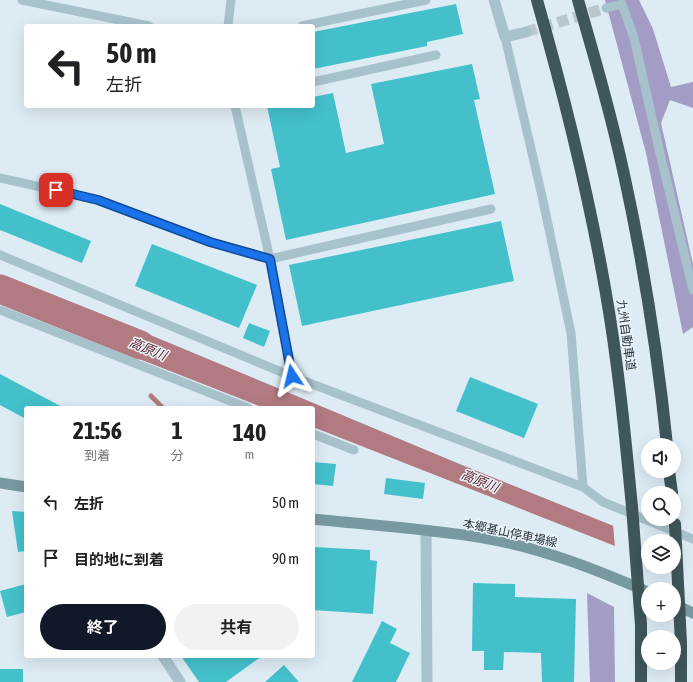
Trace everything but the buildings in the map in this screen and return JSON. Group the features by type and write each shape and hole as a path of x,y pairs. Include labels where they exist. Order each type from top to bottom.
{"highway":[{"name":"九州自動車道","path":"537,0 561,86 582,174 606,289 621,395 632,507 641,625 641,682"},
{"path":"578,0 600,77 625,178 646,291 661,390 666,438"},
{"path":"674,526 681,643 681,682"}],"main road":[{"path":"0,483 24,487"},
{"name":"本郷基山停車場線","path":"315,519 485,538 547,553 598,570 641,589"},
{"path":"681,607 693,613"}],"street":[{"path":"494,0 505,37 526,32"},
{"path":"426,531 427,682"},
{"path":"164,658 180,682"}],"lane":[{"path":"22,0 139,24"},
{"path":"228,24 231,0"},
{"path":"312,24 426,0"},
{"path":"606,8 622,2 634,38 693,290"},
{"path":"505,37 542,196 571,333 583,487"},
{"path":"315,82 436,56"},
{"path":"236,108 270,259 292,376"},
{"path":"0,178 98,200 210,242 270,259 491,209"},
{"path":"0,255 292,376 583,487 603,502 693,539"},
{"path":"0,310 243,406"},
{"path":"315,435 354,450"}],"shaded area":[{"path":"605,0 639,0 653,29 671,87 693,82 693,108 670,100 661,123 693,264 693,327 683,334 646,153"},
{"path":"587,593 614,607 615,682 590,682"}],"water":[{"path":"100,314 462,465 641,537 641,556 315,428 315,406 259,406 106,346"}],"pier":[{"path":"613,524 641,535 641,558 615,548"},
{"path":"681,551 693,556 693,579 681,574"}],"waterway":[{"name":"高原川","path":"0,289 140,345"},
{"path":"151,396 161,406"}],"tunnel":[{"path":"526,32 606,8"}],"route":[{"path":"56,190 98,200 210,242 270,259 292,376"}]}
